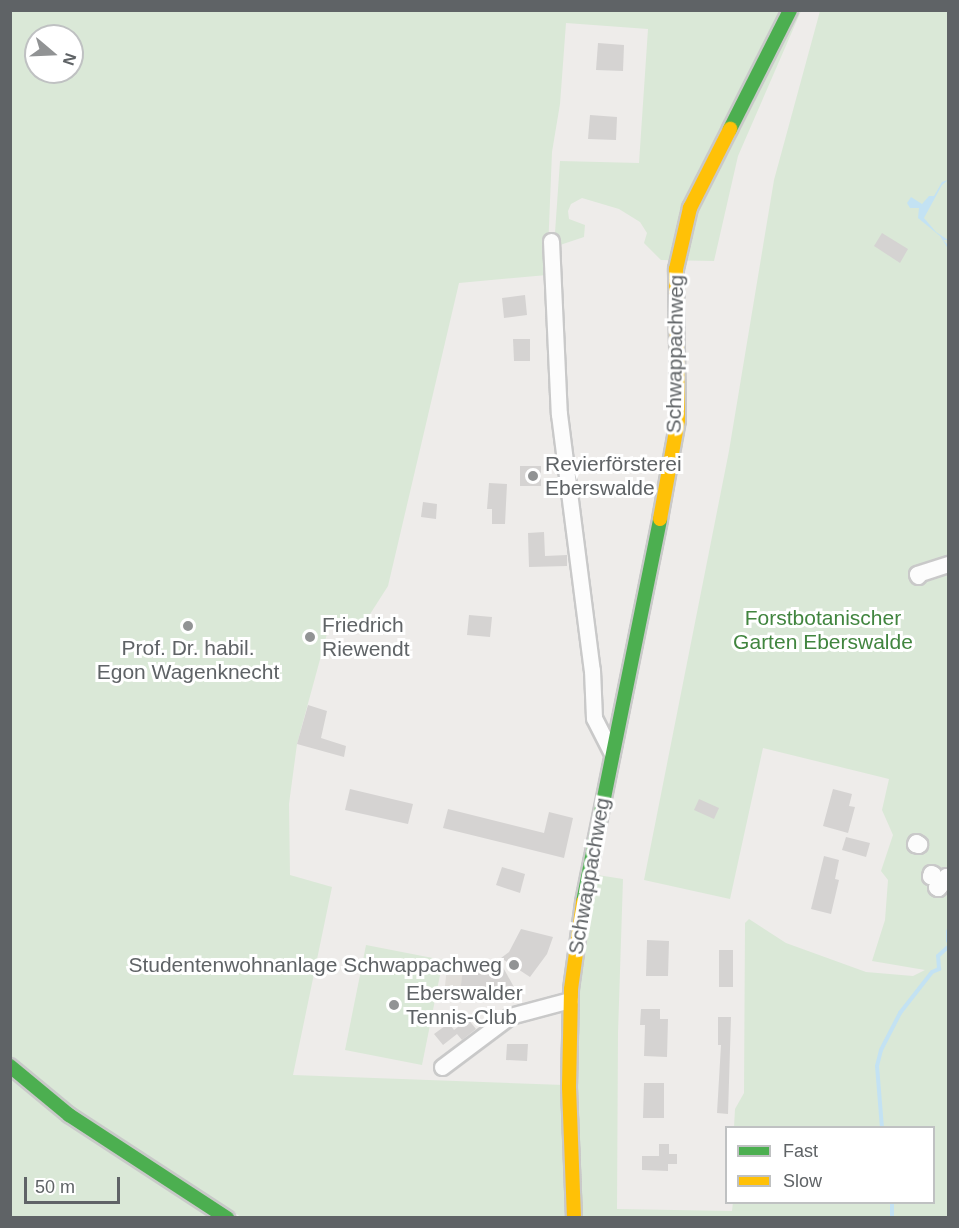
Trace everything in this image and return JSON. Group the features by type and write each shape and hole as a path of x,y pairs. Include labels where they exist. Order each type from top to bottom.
{"street":[{"name":"Schwappachweg","path":"574,1218 570,1000 587,873 645,600 678,420 676,269 690,208 790,10"},
{"path":"551,241 559,414 592,670 594,718 612,753"},
{"path":"442,1067 510,1016 570,1000"},
{"path":"10,1066 69,1115 227,1218"}],"shaded area":[{"path":"447,966 463,968 460,998 444,996"}],"green space":[{"path":"11,11 801,11 738,156 714,261 661,260 644,243 647,233 640,222 619,209 582,198 571,204 568,211 569,219 585,225 584,237 554,247 560,161 639,163 648,29 566,23 560,104 552,152 547,275 459,283 388,586 365,622 331,619 297,744 289,804 290,875 332,887 293,1075 564,1085 568,1217 241,1217 57,1100 11,1059"},
{"name":"Forstbotanischer Garten Eberswalde","path":"820,11 948,11 948,1217 577,1218 573,1035 591,874 623,879 618,1033 617,1209 732,1211 733,1204 935,1204 935,1126 734,1126 735,1109 744,1093 745,923 749,919 786,943 866,972 913,976 925,970 872,961 885,920 888,880 881,871 893,835 882,810 889,779 763,748 730,899 644,880 729,451 774,180"},
{"name":"Eberswalder Tennis-Club","path":"366,945 443,960 422,1065 345,1050"},
{"path":"10,1077 216,1217 11,1217"}],"water":[{"path":"948,180 942,185 924,218 936,232 948,240 943,240 948,245 947,247 940,236 918,218 919,208 910,208 907,203 911,197 922,204 929,196 934,196 942,182"}],"building":[{"path":"598,43 624,45 623,71 596,70"},
{"path":"590,115 617,117 616,140 588,139"},
{"path":"882,233 908,249 900,263 874,246"},
{"path":"525,295 527,315 504,318 502,298"},
{"path":"513,339 530,339 530,361 514,361"},
{"path":"520,466 541,466 541,486 520,486"},
{"path":"489,483 507,484 505,524 492,524 492,509 487,509"},
{"path":"423,502 437,504 436,519 421,517"},
{"path":"544,532 545,556 567,555 567,566 529,567 528,533"},
{"path":"469,615 492,617 490,637 467,635"},
{"path":"308,705 327,711 321,738 346,746 344,757 297,744"},
{"path":"350,789 413,804 408,824 345,810"},
{"path":"833,789 852,794 849,806 855,807 848,833 823,826"},
{"path":"699,799 719,808 714,819 694,810"},
{"path":"448,809 544,833 549,812 573,818 564,858 443,828"},
{"path":"846,837 870,843 866,857 842,850"},
{"path":"824,856 839,860 835,879 839,880 831,914 811,909"},
{"path":"502,867 525,874 520,893 496,885"},
{"path":"521,929 553,937 547,954 530,977 501,958 509,952"},
{"path":"647,940 669,941 668,976 646,976"},
{"path":"719,950 733,950 733,987 719,987"},
{"path":"499,960 515,989 484,1001 459,1001 463,968 480,968"},
{"path":"641,1009 660,1009 660,1019 668,1019 667,1057 644,1056 645,1025 640,1025"},
{"path":"718,1017 731,1017 728,1114 717,1113 721,1045 718,1045"},
{"path":"468,1019 476,1029 462,1040 457,1034 443,1045 434,1034 449,1023 454,1030"},
{"path":"507,1044 528,1044 527,1061 506,1060"},
{"path":"644,1083 664,1083 664,1118 643,1118"},
{"path":"659,1144 669,1144 669,1154 677,1154 677,1164 668,1164 668,1171 642,1170 642,1156 659,1156"}],"waterway":[{"path":"948,931 948,941"},
{"path":"882,1126 877,1066 881,1050 900,1013 932,972 939,969 938,956 948,947"},
{"path":"892,1204 892,1218"}],"traffic: fast":[{"path":"730,129 790,10"},
{"path":"583,902 660,519"},
{"path":"10,1066 69,1115 227,1218"}],"traffic: slow":[{"path":"660,519 678,420 676,269 690,208 730,129"},
{"path":"574,1218 569,1087 571,989 583,902"}],"place":[{"name":"Revierförsterei Eberswalde","path":"533,476"},
{"name":"Prof. Dr. habil. Egon Wagenknecht","path":"188,626"},
{"name":"Friedrich Riewendt","path":"310,637"},
{"name":"Studentenwohnanlage Schwappachweg","path":"514,965"},
{"name":"Eberswalder Tennis-Club","path":"394,1005"}]}
